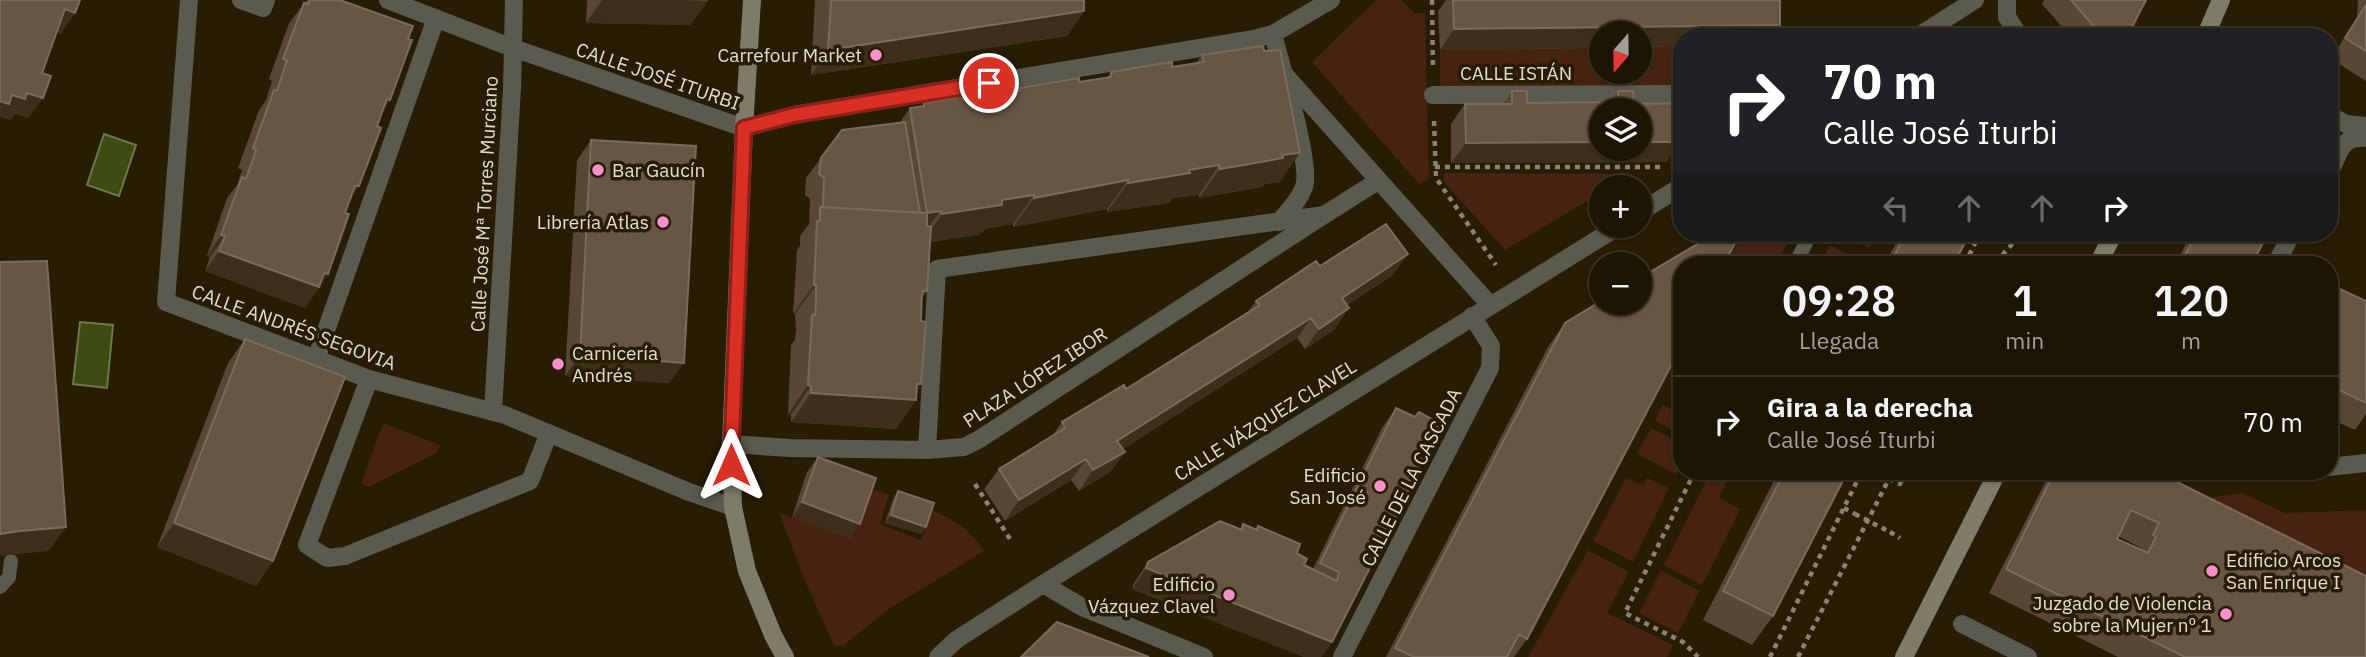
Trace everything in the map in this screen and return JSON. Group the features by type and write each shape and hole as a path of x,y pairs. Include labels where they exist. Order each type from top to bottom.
{"main road":[{"path":"752,0 731,444 733,507 747,571 785,657"},
{"path":"2209,28 2221,0"},
{"path":"1905,657 1994,480"}],"street":[{"name":"CALLE ANDRÉS SEGOVIA","path":"189,0 166,302 369,379 493,411 689,492 733,507"},
{"path":"241,0 263,8 266,0"},
{"name":"CALLE JOSÉ ITURBI","path":"387,0 513,48 744,128 794,115 1254,39 1273,34 1331,0"},
{"name":"Calle José Mª Torres Murciano","path":"493,411 514,0"},
{"path":"1931,28 1975,0"},
{"path":"2007,0 2007,17 2015,28"},
{"path":"316,359 436,18"},
{"path":"1273,34 1304,160 1305,185 1293,206 1279,222"},
{"path":"1283,74 1490,305"},
{"name":"CALLE ISTÁN","path":"1433,95 1673,94"},
{"path":"2338,120 2346,124 2366,126"},
{"path":"2338,140 2346,124"},
{"path":"2338,156 2346,140 2352,137 2366,138"},
{"name":"PLAZA LÓPEZ IBOR","path":"1324,215 937,269 927,450 964,447 978,440 1378,181"},
{"path":"1652,205 1673,192"},
{"name":"CALLE VÁZQUEZ CLAVEL","path":"938,657 956,640 1043,584 1599,238"},
{"name":"CALLE DE LA CASCADA","path":"1342,657 1490,368 1491,346 1472,316"},
{"path":"369,379 307,545 327,558 345,556 530,481 549,433"},
{"path":"731,444 927,450"},
{"path":"2338,466 2366,463"},
{"path":"1043,584 1082,607 1204,657"},
{"path":"1962,624 2028,657"}],"lane":[{"path":"0,587 9,577 11,561"}],"path":[{"path":"1432,0 1436,177 1496,265"},
{"path":"1436,167 1664,167"},
{"path":"2002,256 2014,242"},
{"path":"1691,480 1625,613 1683,642 1698,657"},
{"path":"1770,657 1858,480"},
{"path":"1798,657 1888,480"},
{"path":"975,484 1010,540"},
{"path":"1844,508 1900,538"}],"shaded area":[{"path":"1376,0 1401,0 1415,13 1425,13 1429,179 1419,184 1312,62"},
{"path":"1673,46 1673,88 1440,87 1440,50 1589,48 1589,84 1652,84 1652,47"},
{"path":"104,134 136,145 119,196 87,185"},
{"path":"1445,173 1612,175 1589,175 1589,200 1505,250 1443,181"},
{"path":"1739,242 1788,242 1780,256 1731,256"},
{"path":"1858,242 1872,242 1869,248"},
{"path":"1830,245 1851,256 1824,256"},
{"path":"80,322 113,325 107,388 73,384"},
{"path":"1663,405 1673,410 1673,430 1655,421"},
{"path":"383,423 440,445 437,453 369,487 361,484"},
{"path":"1651,428 1673,439 1673,472 1637,454"},
{"path":"1626,478 1643,485 1647,478 1669,488 1633,562 1593,541"},
{"path":"1706,480 1727,480 1719,498 1740,509 1702,585 1664,565"},
{"path":"867,489 889,494 880,524 921,540 932,510 961,526 984,551 889,609 843,646 834,645 805,581 779,512 849,539"},
{"path":"2242,493 2285,513 2366,510 2366,577 2208,498"},
{"path":"1588,550 1629,572 1607,613 1673,645 1667,657 1528,657"},
{"path":"1661,570 1699,591 1678,633 1639,613"}],"building":[{"path":"0,0 80,0 75,13 65,9 42,73 51,76 43,98 27,93 25,99 12,95 9,104 0,101"},
{"path":"310,0 340,0 413,26 408,39 412,40 390,100 387,99 377,126 381,128 359,186 355,186 345,213 349,214 328,274 324,273 319,287 219,251 225,236 221,235 242,177 246,179 256,150 253,148 274,90 277,91 287,60 283,59 304,3 308,4"},
{"path":"831,0 1084,0 1084,11 828,50"},
{"path":"1453,0 1780,0 1780,25 1652,27 1652,21 1589,21 1589,27 1454,29"},
{"path":"2071,0 2146,0 2132,28 2095,28"},
{"path":"2366,5 2366,51 2345,38"},
{"path":"1263,46 1264,51 1280,50 1300,153 1220,169 1219,165 1189,170 1190,173 1128,183 1128,180 1034,198 1034,195 1002,200 1002,205 942,214 940,211 927,213 910,108 987,92 988,96 1079,78 1079,82 1111,77 1111,72 1172,62 1172,67 1204,62 1202,55"},
{"path":"1512,91 1527,91 1527,103 1589,102 1589,142 1466,143 1465,104 1512,104"},
{"path":"1618,91 1633,91 1634,98 1618,98"},
{"path":"1673,103 1673,142 1652,142 1652,104"},
{"path":"905,122 920,213 823,207 824,178 819,174 821,158 842,130"},
{"path":"591,140 696,146 684,363 580,355"},
{"path":"820,207 927,213 927,226 931,227 927,291 922,291 921,321 926,322 921,384 917,384 916,400 811,393 811,386 808,385 812,315 815,315 816,301 814,285"},
{"path":"1386,224 1408,254 1342,298 1349,308 1319,329 1311,318 1117,441 1125,452 1093,470 1086,459 1019,500 999,469 1065,428 1062,422 1124,385 1126,389 1260,305 1256,301 1316,261 1320,266"},
{"path":"1701,242 1736,242 1728,256 1677,256"},
{"path":"1901,242 1965,242 1958,256 1894,256"},
{"path":"2192,242 2263,242 2256,256 2185,256"},
{"path":"1673,258 1673,362 1527,639 1519,634 1507,657 1414,657 1395,648 1565,323 1589,308 1589,315 1652,315 1652,271"},
{"path":"47,261 66,527 0,534 0,262"},
{"path":"2338,288 2366,301 2366,403 2338,389"},
{"path":"245,339 345,377 273,561 174,523"},
{"path":"1396,408 1415,417 1419,412 1439,423 1401,507 1332,642 1146,568 1148,562 1220,521 1242,530 1243,524 1257,530 1258,526 1300,544 1297,553 1307,559 1304,565 1337,581 1339,572 1320,563"},
{"path":"818,457 876,478 860,524 802,502"},
{"path":"1780,480 1843,480 1773,616 1723,591"},
{"name":"Edificio Arcos San Enrique I","path":"2050,480 2173,480 2366,576 2366,657 2185,657 2006,569","holes":["2131,510 2159,523 2153,535 2156,537 2148,553 2117,539"]},
{"path":"898,491 934,503 926,527 891,515"},
{"path":"1057,622 1149,657 1021,657"}],"place":[{"name":"Carrefour Market","path":"876,55"},
{"name":"Bar Gaucín","path":"598,170"},
{"name":"Librería Atlas","path":"663,222"},
{"name":"Carnicería Andrés","path":"558,364"},
{"name":"Edificio San José","path":"1380,486"},
{"name":"Edificio Arcos San Enrique I","path":"2212,571"},
{"name":"Edificio Vázquez Clavel","path":"1229,595"},
{"name":"Juzgado de Violencia sobre la Mujer nº 1","path":"2226,614"}],"route":[{"path":"731,465 744,128 794,115 989,83"}]}
